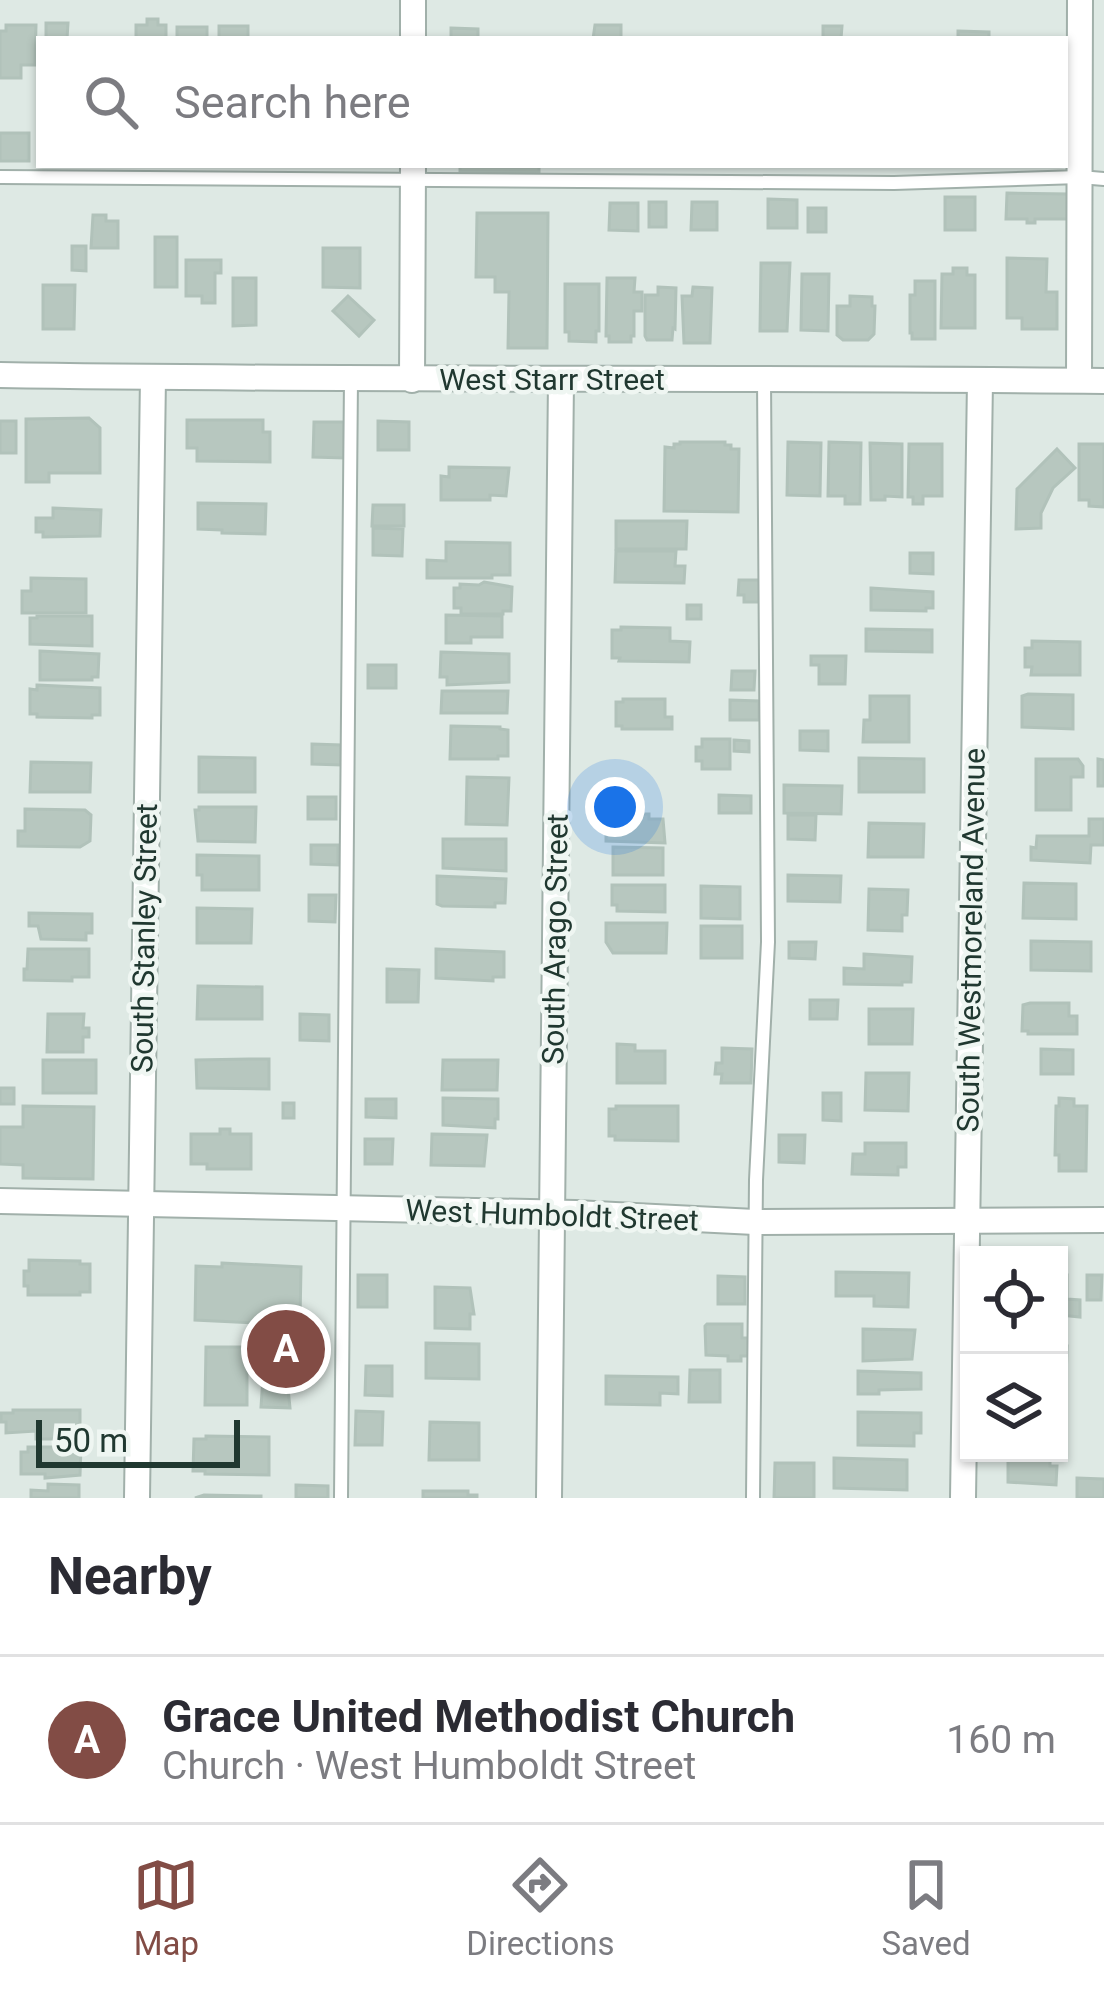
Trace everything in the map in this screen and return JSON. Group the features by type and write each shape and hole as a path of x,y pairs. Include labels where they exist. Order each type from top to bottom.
{"street":[{"path":"413,0 413,36"},
{"path":"1080,0 1092,178 1092,381"},
{"path":"412,172 412,380"},
{"name":"West Starr Street","path":"0,375 1092,381"},
{"name":"South Stanley Street","path":"137,1498 153,377"},
{"name":"South Arago Street","path":"549,1498 561,380"},
{"name":"South Westmoreland Avenue","path":"963,1498 980,381"},
{"name":"West Humboldt Street","path":"0,1201 755,1222 1104,1220"}],"lane":[{"path":"0,177 412,172 894,183 1092,178"},
{"path":"753,1498 755,1222 768,942 764,378"},
{"path":"340,1498 351,379"}],"building":[{"path":"147,19 158,19 158,25 166,25 166,36 136,36 136,25 147,25"},
{"path":"46,23 68,23 67,36 46,36"},
{"path":"6,25 36,25 35,65 21,65 21,78 0,78 0,31 6,31"},
{"path":"595,25 621,25 621,36 593,36"},
{"path":"219,26 248,26 248,36 219,36"},
{"path":"823,26 842,26 841,36 823,36"},
{"path":"177,27 207,27 207,36 177,36"},
{"path":"451,28 478,29 478,36 451,36"},
{"path":"958,31 989,32 989,36 958,36"},
{"path":"0,133 29,133 29,161 0,161"},
{"path":"460,168 539,168 539,172"},
{"path":"1007,193 1068,194 1068,219 1027,223 1027,219 1006,219"},
{"path":"945,197 975,197 975,230 945,230"},
{"path":"768,199 797,200 797,228 768,228"},
{"path":"649,202 666,202 666,227 649,227"},
{"path":"692,202 717,202 717,230 691,230"},
{"path":"610,203 638,203 638,231 609,230"},
{"path":"808,208 826,208 826,232 808,232"},
{"path":"477,213 548,213 547,348 508,348 509,292 495,292 495,277 476,277"},
{"path":"93,215 118,221 118,248 91,248"},
{"path":"155,237 177,237 177,287 155,287"},
{"path":"72,246 86,246 86,271 72,270"},
{"path":"323,248 360,248 360,288 323,287"},
{"path":"1007,258 1047,259 1046,292 1057,292 1057,329 1022,329 1022,318 1007,318"},
{"path":"186,260 221,260 221,273 215,273 215,303 202,303 202,296 186,296"},
{"path":"761,263 790,263 787,331 760,331"},
{"path":"953,268 967,268 967,275 975,275 975,328 941,328 942,274 953,274"},
{"path":"802,274 829,274 828,331 801,330"},
{"path":"233,278 256,278 256,325 233,326"},
{"path":"607,278 635,278 634,292 642,292 642,311 634,311 631,342 609,342 606,336"},
{"path":"915,281 935,281 935,339 912,339 910,295 915,295"},
{"path":"565,284 599,284 596,342 569,341"},
{"path":"43,285 75,285 74,329 43,329"},
{"path":"658,287 676,288 672,340 647,340 645,336 645,295 658,295"},
{"path":"693,287 712,288 710,343 684,343 682,296 692,296"},
{"path":"348,296 374,320 359,336 333,311"},
{"path":"850,296 872,297 874,334 868,340 843,340 837,335 837,306 850,306"},
{"path":"89,418 100,428 100,473 49,473 49,482 26,482 26,419"},
{"path":"187,420 263,420 263,432 270,432 270,462 197,461 197,448 187,448"},
{"path":"0,421 16,421 16,453 0,453"},
{"path":"378,421 409,422 409,450 378,450"},
{"path":"314,422 344,422 344,458 313,457"},
{"path":"680,442 725,442 739,449 738,512 664,511 665,447 674,448"},
{"path":"788,442 821,443 820,496 787,495"},
{"path":"829,442 861,443 860,504 845,504 845,496 828,496"},
{"path":"870,443 902,444 902,497 871,500"},
{"path":"909,444 942,444 942,496 923,496 923,504 913,504 913,497 908,497"},
{"path":"1079,444 1104,444 1104,507 1079,500"},
{"path":"1057,449 1075,468 1053,488 1041,513 1041,528 1016,529 1017,489"},
{"path":"449,467 509,468 506,496 441,500 441,476 449,477"},
{"path":"198,503 266,504 265,534 198,529"},
{"path":"373,505 404,505 404,526 372,526"},
{"path":"53,508 101,510 100,536 43,537 43,532 36,532 36,518 53,518"},
{"path":"616,521 687,521 686,549 616,549"},
{"path":"373,528 403,529 402,556 373,555"},
{"path":"446,542 510,543 510,575 427,578 427,560 446,561"},
{"path":"616,551 676,551 675,566 685,566 684,583 615,582"},
{"path":"910,553 933,553 933,574 910,573"},
{"path":"31,578 86,579 86,613 22,613 22,591 31,591"},
{"path":"739,580 763,580 763,602 744,602 744,595 738,595"},
{"path":"484,582 512,587 511,611 461,614 461,608 454,608 454,588"},
{"path":"871,588 933,592 933,608 871,610"},
{"path":"687,605 701,605 701,619 687,619"},
{"path":"446,615 502,616 502,637 446,643"},
{"path":"92,616 92,646 30,644 30,618"},
{"path":"670,628 670,641 690,642 689,662 612,658 612,630"},
{"path":"866,629 932,630 932,652 866,651"},
{"path":"1032,641 1080,642 1080,675 1031,675 1032,667 1025,667 1025,648 1032,648"},
{"path":"40,651 99,654 98,677 40,680"},
{"path":"441,652 509,654 509,682 447,685 447,677 440,677"},
{"path":"811,656 846,656 845,684 819,684 819,665 811,665"},
{"path":"368,665 396,665 396,688 368,688"},
{"path":"732,671 755,671 754,690 731,690"},
{"path":"37,685 100,688 100,715 30,714 30,689 37,690"},
{"path":"442,691 508,691 507,713 441,713"},
{"path":"1073,695 1073,729 1022,727 1022,696"},
{"path":"870,696 909,696 909,742 863,742 864,720 870,720"},
{"path":"665,699 665,717 672,717 672,729 616,726 616,702"},
{"path":"730,700 759,701 759,720 730,720"},
{"path":"451,726 508,730 508,756 450,759"},
{"path":"800,731 828,731 828,751 800,750"},
{"path":"702,739 730,739 730,769 702,769 702,761 696,761 696,747 702,747"},
{"path":"734,740 749,741 749,752 734,751"},
{"path":"312,744 341,745 341,765 312,764"},
{"path":"199,757 255,758 255,792 199,792"},
{"path":"859,758 924,759 924,792 859,792"},
{"path":"1036,759 1078,759 1083,766 1083,777 1071,777 1071,810 1036,810"},
{"path":"1098,759 1104,760 1104,786 1098,786"},
{"path":"31,762 91,763 90,792 30,792"},
{"path":"467,777 509,778 507,825 466,824"},
{"path":"784,785 842,786 841,814 784,813"},
{"path":"719,795 751,796 751,813 719,813"},
{"path":"308,797 336,797 336,819 308,819"},
{"path":"256,807 255,842 198,841 195,810"},
{"path":"25,809 85,810 91,815 90,841 80,847 18,846 18,831 25,831"},
{"path":"613,814 663,819 665,843 606,841 606,829 613,829"},
{"path":"788,815 816,815 815,840 788,839"},
{"path":"1089,819 1104,819 1104,845 1091,845 1090,863 1031,860 1037,836 1089,836"},
{"path":"869,823 924,824 923,857 868,857"},
{"path":"443,839 506,839 506,871 443,868"},
{"path":"311,845 338,845 338,865 311,864"},
{"path":"613,847 663,848 663,875 613,875"},
{"path":"197,855 259,856 259,890 202,890"},
{"path":"788,875 841,876 840,902 788,901"},
{"path":"437,876 506,879 505,903 442,906 437,904"},
{"path":"1024,883 1076,884 1076,919 1023,918"},
{"path":"612,885 665,885 665,912 617,911 617,905 612,905"},
{"path":"701,886 740,887 740,919 701,918"},
{"path":"869,889 908,890 902,931 868,930"},
{"path":"309,895 336,895 335,922 309,921"},
{"path":"197,908 252,909 251,943 197,943"},
{"path":"29,913 92,914 92,933 86,933 86,940 41,939 38,926 29,926"},
{"path":"606,923 667,923 666,953 613,953 606,942"},
{"path":"701,926 742,926 742,958 701,958"},
{"path":"1031,941 1091,942 1091,971 1031,970"},
{"path":"789,942 816,942 815,959 789,958"},
{"path":"28,949 89,949 89,977 24,980"},
{"path":"436,949 504,952 504,977 493,977 493,981 436,978"},
{"path":"864,954 912,957 911,982 844,984 844,968 864,969"},
{"path":"387,969 419,970 418,1002 387,1002"},
{"path":"198,986 262,987 262,1019 197,1019"},
{"path":"810,1000 838,1000 837,1019 810,1019"},
{"path":"1069,1003 1069,1016 1077,1016 1077,1034 1022,1031 1023,1005"},
{"path":"869,1009 913,1009 912,1044 869,1044"},
{"path":"48,1014 84,1014 83,1028 89,1028 89,1037 83,1037 83,1052 47,1052"},
{"path":"300,1014 329,1015 329,1041 300,1040"},
{"path":"617,1044 635,1045 635,1051 665,1051 665,1083 617,1083"},
{"path":"722,1048 752,1049 751,1083 721,1083 722,1074 715,1074 716,1063 722,1063"},
{"path":"1041,1049 1073,1050 1073,1074 1041,1074"},
{"path":"269,1059 269,1089 197,1088 196,1060"},
{"path":"43,1060 96,1060 96,1093 43,1093"},
{"path":"443,1060 498,1060 497,1090 442,1090"},
{"path":"866,1073 909,1073 908,1111 865,1110"},
{"path":"0,1088 14,1088 14,1104 0,1104"},
{"path":"823,1093 841,1093 841,1121 823,1120"},
{"path":"443,1098 498,1099 495,1128 443,1125"},
{"path":"1059,1098 1087,1106 1086,1171 1059,1171 1059,1155 1055,1155"},
{"path":"366,1099 396,1099 396,1118 366,1117"},
{"path":"283,1103 294,1103 294,1118 283,1118"},
{"path":"23,1106 94,1107 93,1179 23,1178 23,1165 0,1164 0,1127 23,1127"},
{"path":"678,1106 678,1141 615,1140 609,1136 609,1109"},
{"path":"220,1129 251,1134 251,1169 207,1169 207,1164 191,1164 191,1134 220,1134"},
{"path":"432,1134 487,1135 484,1166 431,1165"},
{"path":"779,1135 805,1135 804,1163 779,1162"},
{"path":"365,1139 393,1139 392,1164 365,1164"},
{"path":"865,1143 906,1143 906,1167 898,1167 898,1175 852,1174 853,1154 865,1154"},
{"path":"29,1260 90,1264 90,1292 28,1295 24,1271 29,1271"},
{"path":"222,1263 301,1267 300,1321 195,1320 196,1266 222,1267"},
{"path":"836,1272 909,1273 908,1307 874,1306 874,1296 836,1296"},
{"path":"358,1275 387,1275 387,1307 358,1307"},
{"path":"1087,1275 1102,1275 1101,1300 1087,1300"},
{"path":"718,1276 745,1277 745,1304 718,1304"},
{"path":"435,1287 470,1288 474,1314 470,1314 470,1329 435,1328"},
{"path":"1068,1299 1080,1300 1080,1317 1068,1316"},
{"path":"707,1324 742,1324 742,1338 750,1338 749,1356 728,1361 728,1356 706,1355"},
{"path":"863,1329 915,1330 912,1359 863,1361"},
{"path":"426,1343 479,1344 479,1379 426,1378"},
{"path":"206,1347 247,1347 247,1405 205,1405"},
{"path":"366,1366 392,1366 392,1396 365,1395"},
{"path":"690,1370 720,1370 720,1402 689,1402"},
{"path":"858,1371 921,1373 921,1389 858,1394"},
{"path":"606,1376 678,1377 678,1394 660,1393 660,1405 606,1404"},
{"path":"263,1377 287,1378 290,1408 261,1407"},
{"path":"80,1410 80,1439 36,1439 36,1431 6,1433 1,1413"},
{"path":"356,1411 383,1412 382,1445 355,1445"},
{"path":"858,1412 921,1413 921,1433 914,1433 914,1446 858,1445"},
{"path":"430,1422 479,1423 479,1460 429,1460"},
{"path":"269,1437 269,1475 193,1471 194,1439"},
{"path":"28,1447 81,1447 80,1475 21,1474 21,1452 28,1452"},
{"path":"834,1458 907,1460 907,1490 834,1488"},
{"path":"1008,1462 1057,1466 1056,1485 1008,1482"},
{"path":"775,1463 814,1463 814,1498 774,1498"},
{"path":"1077,1478 1104,1479 1104,1498 1077,1498"},
{"path":"48,1484 79,1485 79,1498 31,1498 31,1490 48,1491"},
{"path":"296,1485 328,1486 328,1498 296,1498"},
{"path":"423,1491 468,1491 477,1498 423,1498"},
{"path":"261,1496 261,1498 195,1498"}],"place":[{"name":"Grace United Methodist Church","path":"286,1349"}]}
